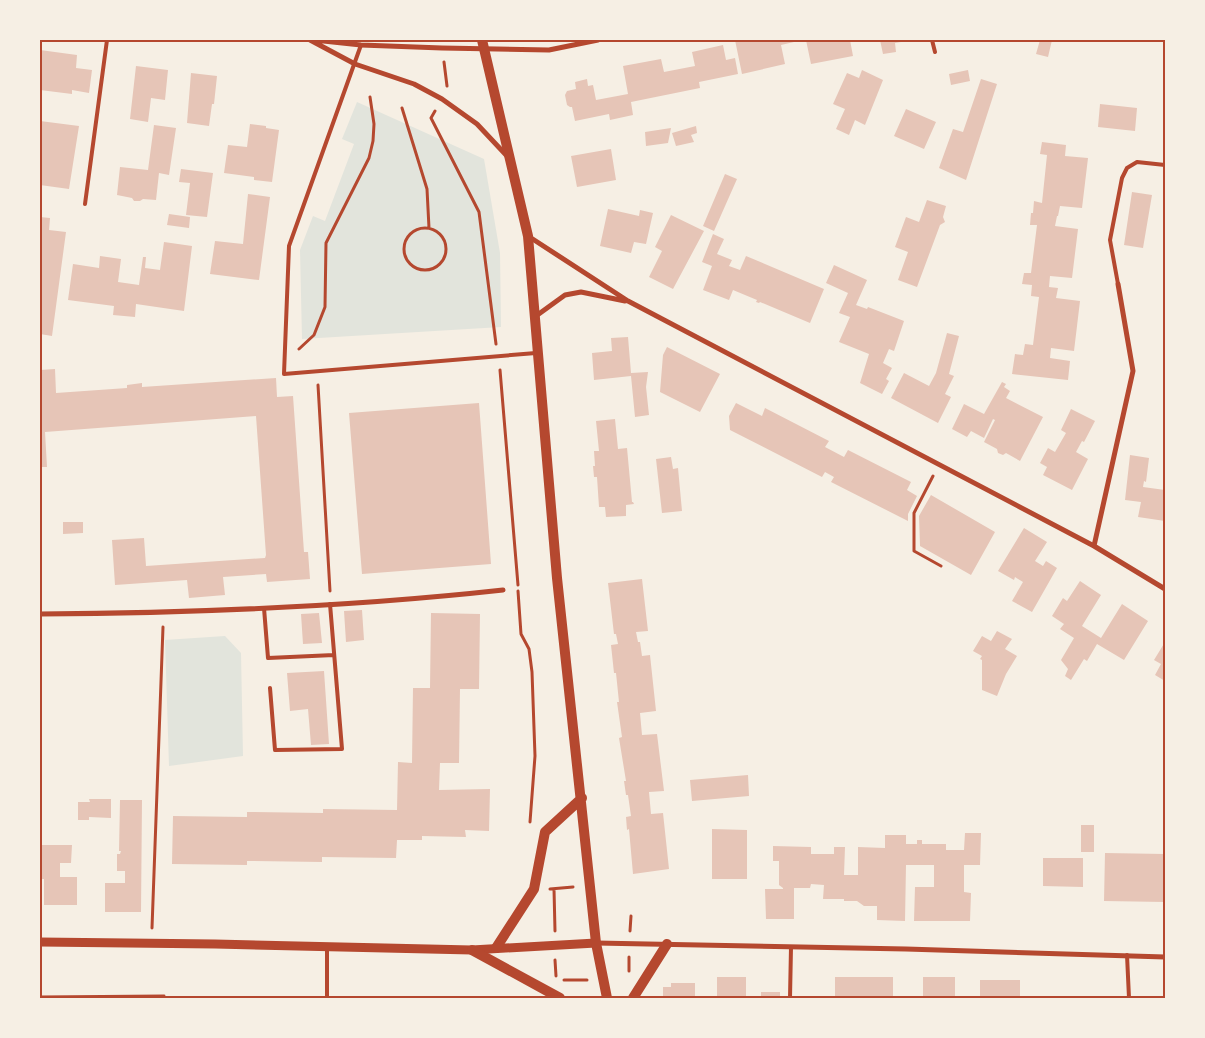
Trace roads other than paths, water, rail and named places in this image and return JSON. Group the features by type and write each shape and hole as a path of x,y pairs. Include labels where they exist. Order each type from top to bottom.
{"main road":[{"path":"483,45 528,236 557,578 596,942 608,998"},
{"path":"496,948 534,889 545,832 582,798"},
{"path":"633,998 667,944"},
{"path":"472,950 560,998"}],"street":[{"path":"312,40 361,45 483,45 549,50 598,40"},
{"path":"312,40 355,64 414,84 442,99 477,124 509,158"},
{"path":"528,236 628,301 1094,546 1165,589"},
{"path":"1094,546 1133,371 1118,284"},
{"path":"534,317 565,295 581,292 628,301"},
{"path":"40,614 163,613 264,608 414,600 503,590"},
{"path":"40,942 472,950 596,942 1165,956"}],"lane":[{"path":"85,204 108,40"},
{"path":"932,40 934,52"},
{"path":"361,45 289,246 284,374 498,357 537,352"},
{"path":"1118,284 1110,240 1122,178 1127,168 1137,162 1165,165"},
{"path":"270,688 275,750 342,748 330,604"},
{"path":"264,608 268,658 334,654"},
{"path":"327,946 327,998"},
{"path":"790,998 791,946"},
{"path":"1127,955 1129,998"}]}
